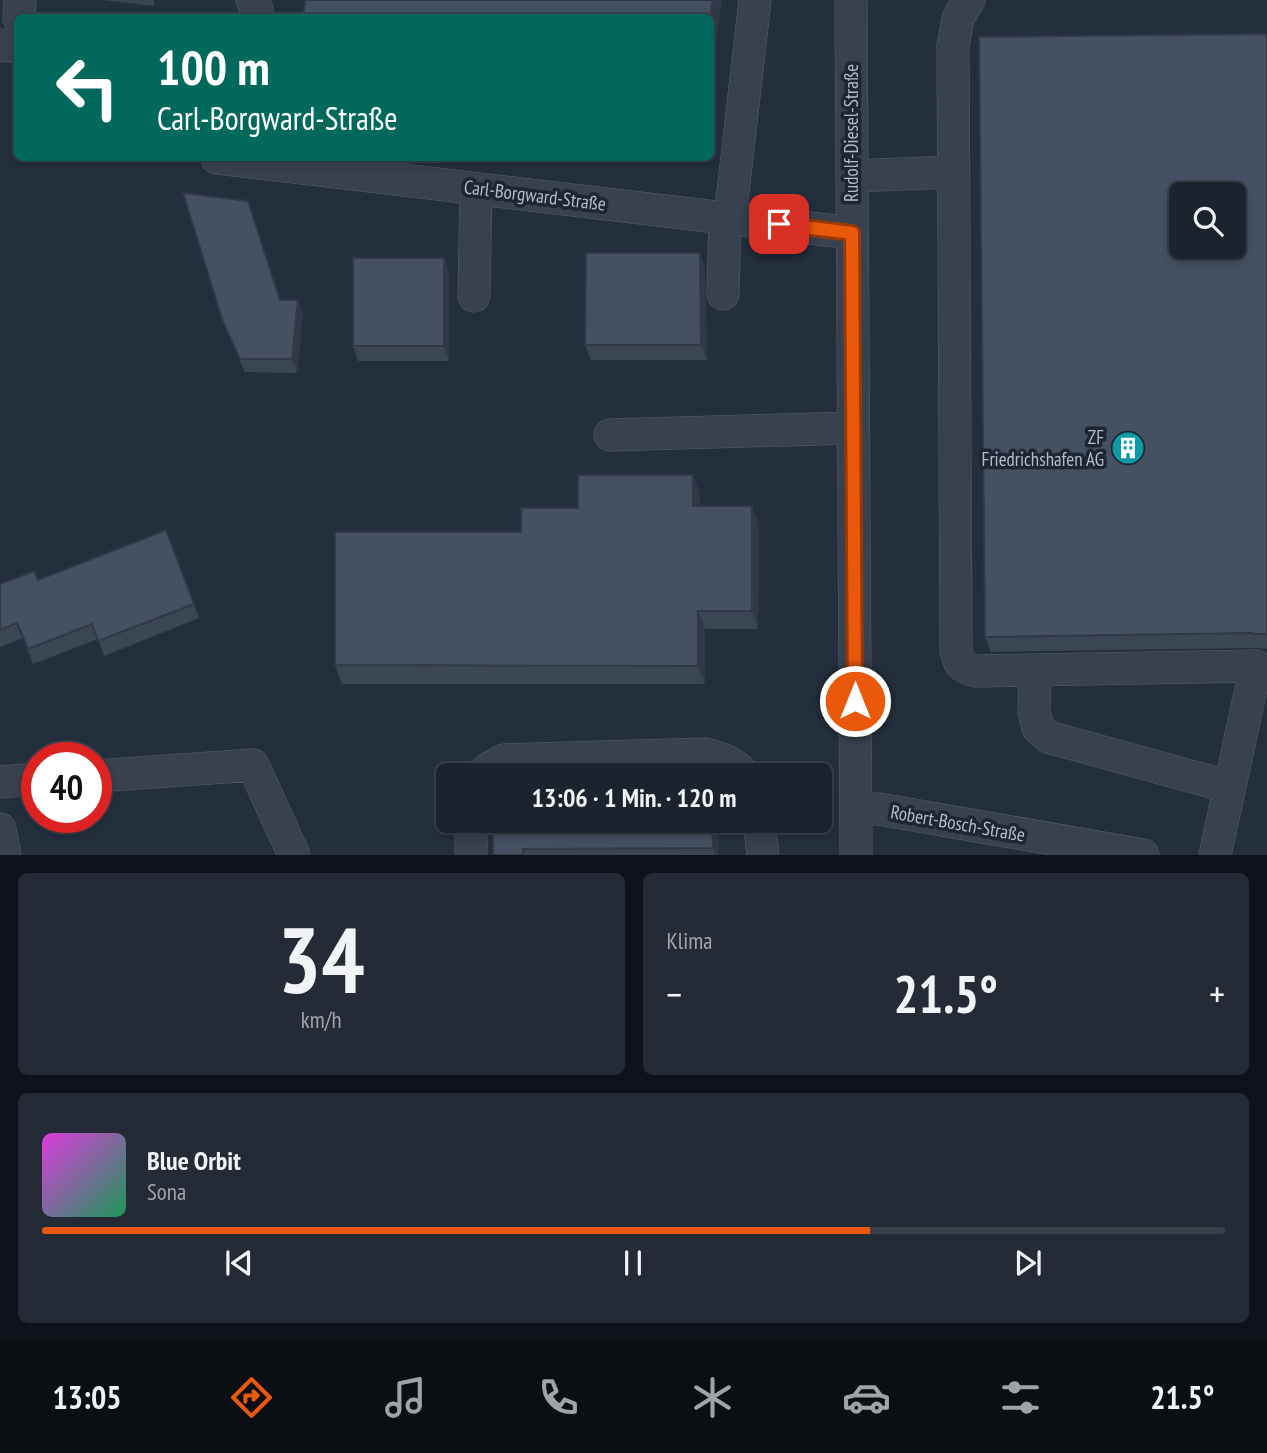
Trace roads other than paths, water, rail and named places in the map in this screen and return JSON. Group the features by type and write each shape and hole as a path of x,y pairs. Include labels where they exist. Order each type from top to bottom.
{"street":[{"path":"723,294 728,218 755,0"},
{"name":"Rudolf-Diesel-Straße","path":"851,0 856,855"},
{"path":"969,0 958,18 953,46 957,660 965,668 976,671 1256,666 1215,855"},
{"name":"Carl-Borgward-Straße","path":"255,161 852,233"},
{"path":"852,176 953,172"},
{"path":"474,296 476,189"},
{"path":"610,435 853,428"},
{"path":"1035,670 1034,712 1038,728 1048,737 1230,787"},
{"path":"498,763 504,760 705,754 731,763"},
{"path":"112,775 253,765 293,855"},
{"path":"0,782 21,780"},
{"name":"Robert-Bosch-Straße","path":"856,808 879,809 1143,855"},
{"path":"0,829 5,855"},
{"path":"471,833 471,855"},
{"path":"761,833 763,855"}],"place":[{"name":"ZF Friedrichshafen AG","path":"1128,448"}]}
